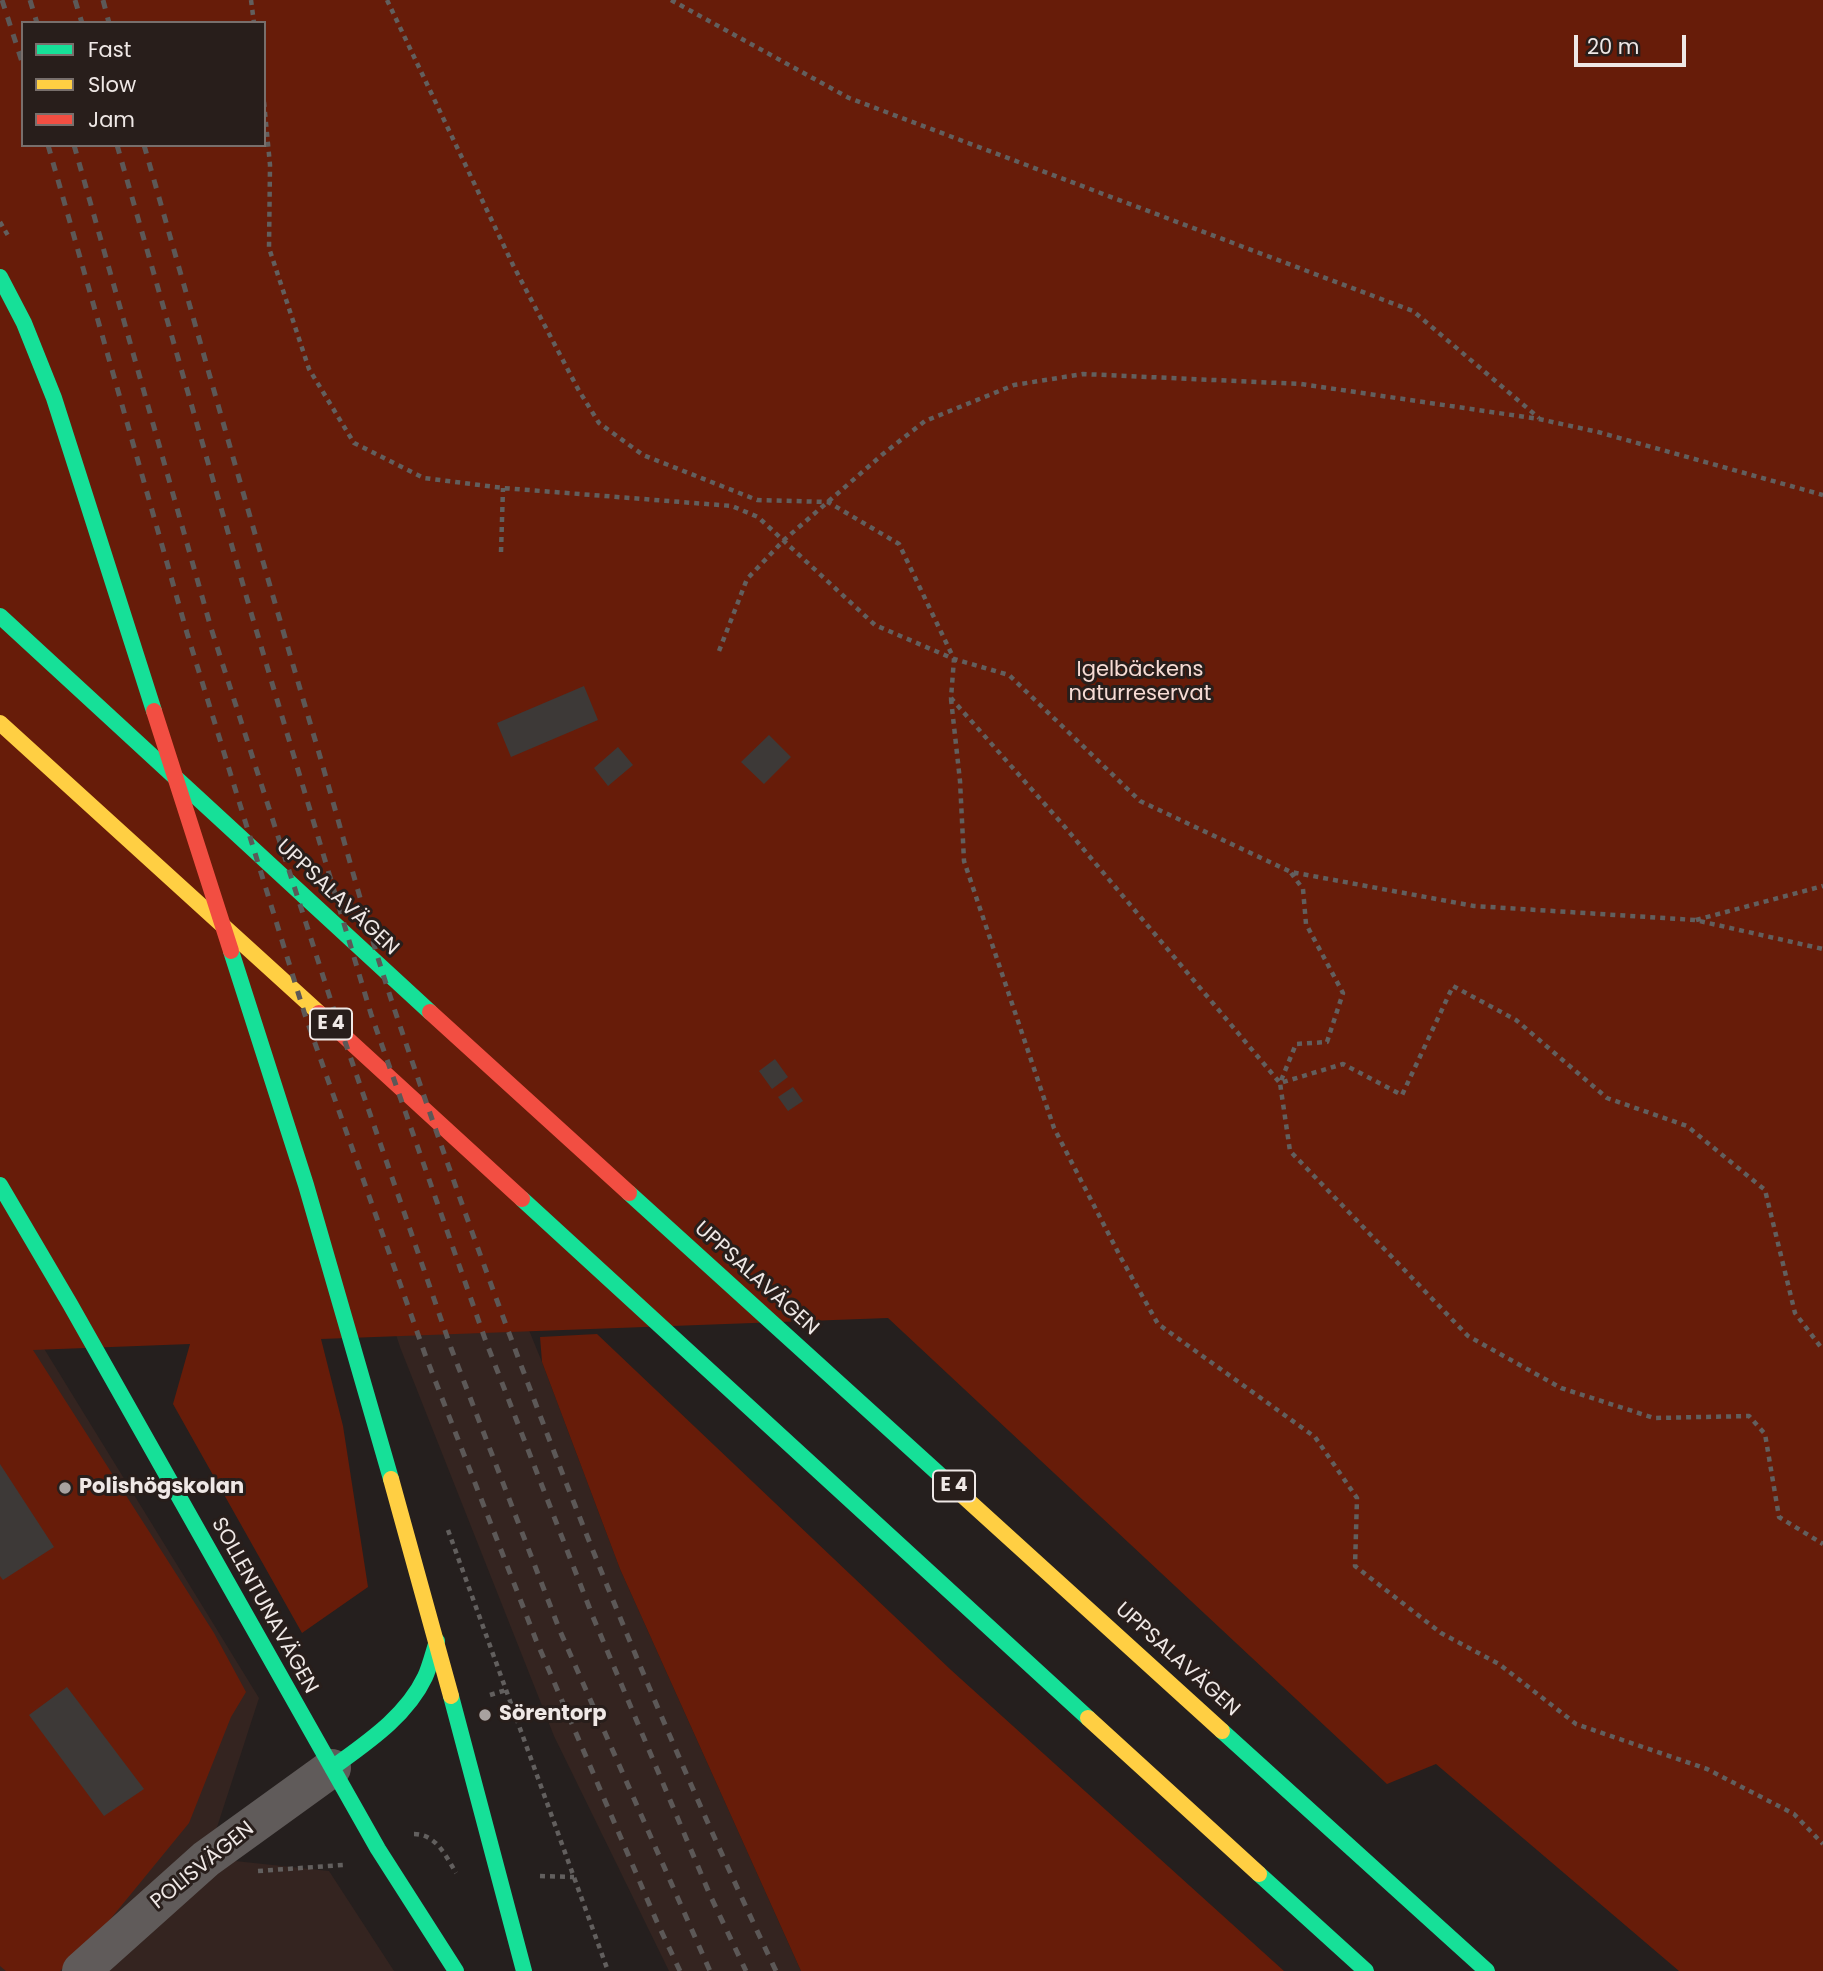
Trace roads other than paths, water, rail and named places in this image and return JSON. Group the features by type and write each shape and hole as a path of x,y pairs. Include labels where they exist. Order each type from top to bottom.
{"main road":[{"path":"0,276 54,398 306,1185 437,1641 524,1971"},
{"name":"UPPSALAVÄGEN","path":"0,616 420,1003 1487,1971"},
{"name":"E 4","path":"0,723 193,897 1128,1757 1366,1971"},
{"name":"SOLLENTUNAVÄGEN","path":"0,1185 378,1849 456,1971"},
{"path":"332,1768 387,1727 407,1705 424,1680 437,1641"}],"street":[{"name":"POLISVÄGEN","path":"80,1971 206,1859 332,1768"}],"railway":[{"path":"2,0 21,59"},
{"path":"30,0 36,21"},
{"path":"75,0 81,21"},
{"path":"103,0 108,21"},
{"path":"49,147 187,633 305,1015 426,1357 536,1640 680,1971"},
{"path":"75,147 211,628 332,1004 451,1348 560,1631 710,1971"},
{"path":"118,147 252,616 371,1014 485,1339 593,1617 710,1895 746,1971"},
{"path":"145,147 365,916 438,1136 526,1378 620,1618 776,1971"}],"place":[{"name":"Polishögskolan","path":"65,1488"},
{"name":"Sörentorp","path":"485,1715"}],"park label":[{"name":"Igelbäckens naturreservat","path":"1140,683"}]}
